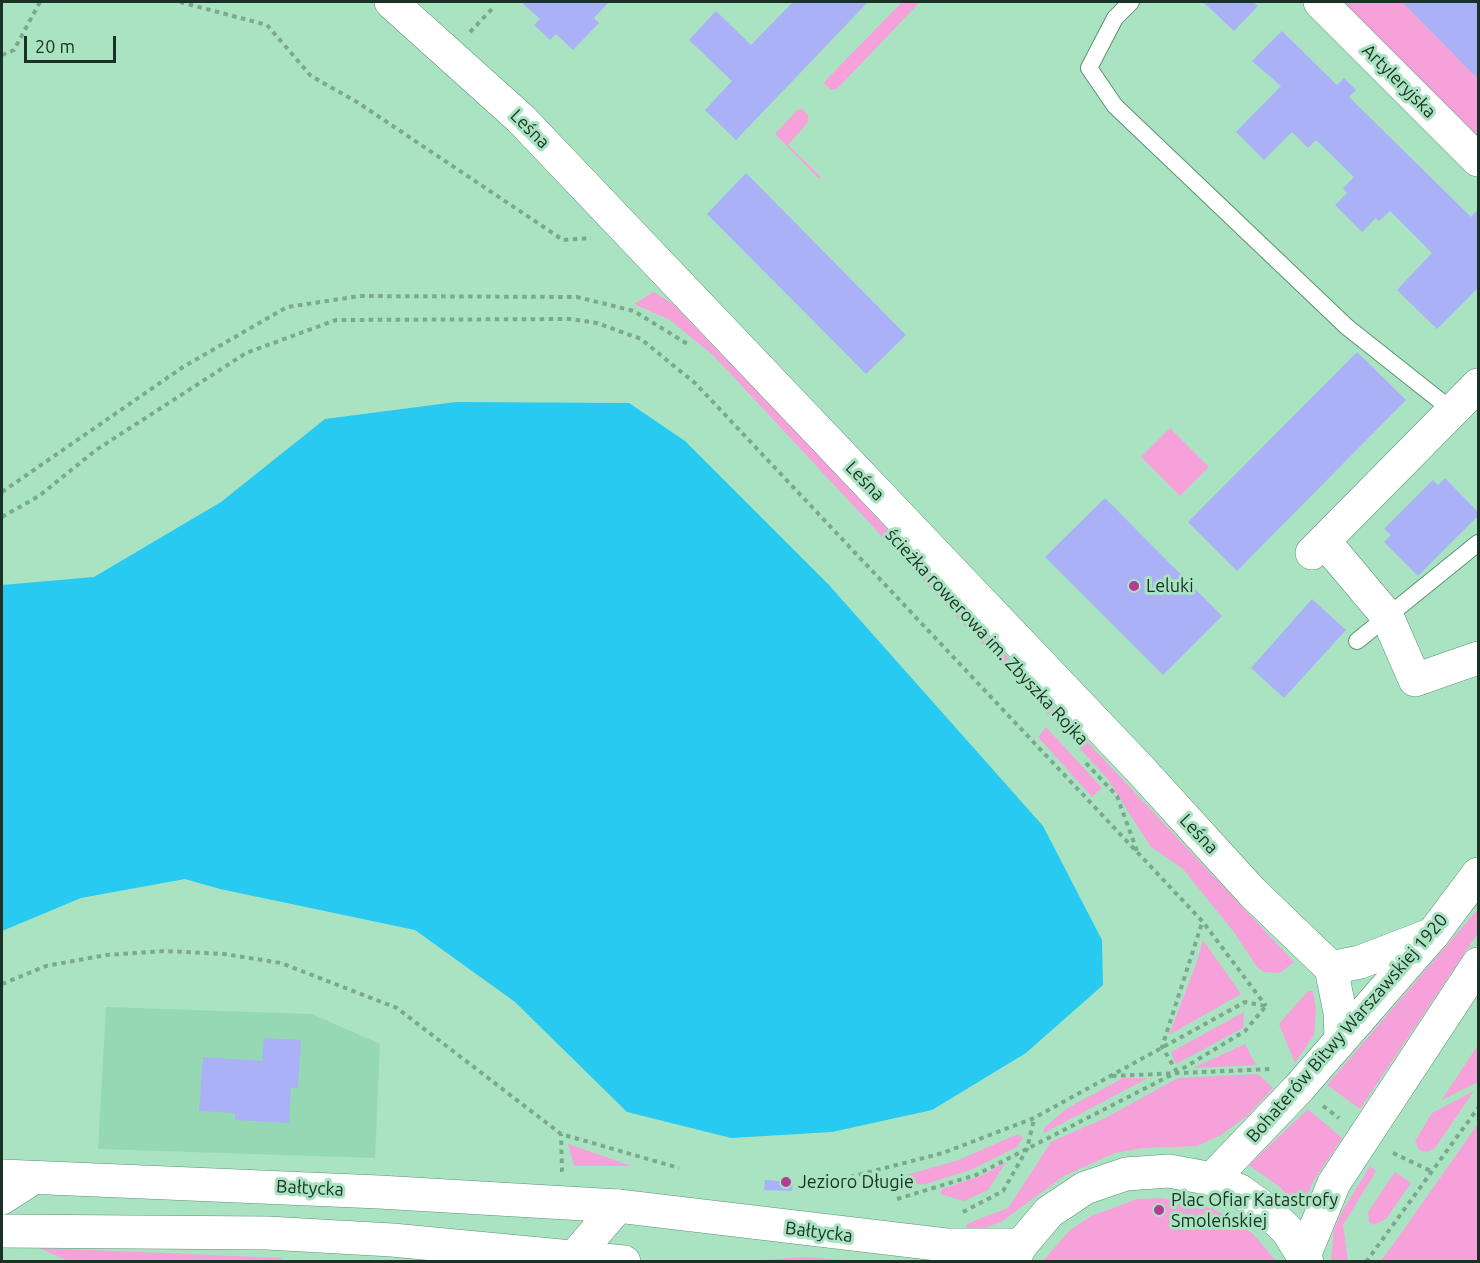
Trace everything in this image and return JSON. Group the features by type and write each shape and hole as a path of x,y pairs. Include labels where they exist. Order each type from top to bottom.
{"main road":[{"name":"Leśna","path":"391,2 521,119 1139,768 1252,892 1331,968"},
{"name":"Artyleryjska","path":"1320,2 1479,160"},
{"path":"1479,385 1318,547 1387,616 1414,680 1479,658"},
{"name":"Bohaterów Bitwy Warszawskiej 1920","path":"1212,1179 1299,1088 1433,934 1479,874"},
{"path":"1341,1039 1340,1012 1331,968 1360,962 1433,934"},
{"path":"1306,1259 1334,1184 1479,964"},
{"path":"1017,1253 1049,1212 1085,1188 1126,1173 1169,1171 1212,1179 1240,1191 1265,1209 1287,1230 1306,1259"},
{"path":"2,1198 17,1177"},
{"name":"Bałtycka","path":"17,1177 368,1191 618,1206 1017,1253"},
{"path":"572,1258 618,1206"},
{"path":"2,1231 267,1233 624,1262"}],"lane":[{"path":"1131,2 1115,18 1089,68 1115,106 1347,327 1453,411"},
{"path":"1357,641 1479,543"}],"path":[{"path":"2,55 14,50 40,2"},
{"path":"180,2 267,25 311,76 357,102 563,240 606,237 621,225"},
{"path":"468,34 492,9"},
{"path":"2,492 183,367 287,307 360,296 577,297 634,311 697,350"},
{"path":"2,517 39,496 96,450 246,354 336,320 571,319 597,323 641,339 696,384 1138,854"},
{"name":"ścieżka rowerowa im. Zbyszka Rojka","path":"1085,762 1117,796 1138,854 1203,922 1266,1006"},
{"path":"1177,1072 1162,1047 1203,922"},
{"path":"2,984 46,966 106,955 165,951 281,963 398,1008 561,1134 679,1168"},
{"path":"850,1177 943,1153 1034,1118 1245,1002 1266,1006 1245,1031 1177,1072 976,1175 897,1199"},
{"path":"1108,1076 1277,1068"},
{"path":"1320,1104 1344,1122"},
{"path":"1366,1262 1479,1108"},
{"path":"958,1215 1003,1191 1027,1149 1034,1118"},
{"path":"561,1134 562,1170"},
{"path":"1389,1150 1433,1172"}],"shaded area":[{"path":"902,2 920,2 837,89 831,90 824,83 826,80"},
{"path":"1339,2 1402,2 1478,79 1478,139"},
{"path":"802,109 808,115 808,122 788,145 821,177 818,178 775,134 797,110"},
{"path":"654,292 673,304 813,450 1294,962 1280,973 1264,972 1257,967 1233,931 1183,869 1150,846 1107,778 714,356 670,320 634,304"},
{"path":"1170,428 1209,467 1180,496 1141,457"},
{"path":"1046,727 1102,788 1092,797 1038,737"},
{"path":"1478,909 1478,933 1360,1109 1327,1085"},
{"path":"1203,940 1241,994 1169,1035 1196,964"},
{"path":"1308,991 1313,991 1316,1011 1314,1035 1295,1063 1279,1024"},
{"path":"106,1007 312,1014 380,1044 375,1158 98,1149"},
{"path":"1244,1012 1243,1028 1176,1064 1171,1052"},
{"path":"1245,1044 1256,1065 1193,1068"},
{"path":"1478,1045 1478,1082 1441,1100"},
{"path":"1258,1074 1273,1088 1247,1116 1221,1135 1197,1146 1143,1148 1115,1153 1064,1176 1001,1222 984,1228 966,1228 966,1225 976,1220 1008,1208 1051,1142 1105,1118 1178,1078"},
{"path":"1123,1078 1148,1078 1044,1133 1044,1128 1066,1109"},
{"path":"1474,1091 1435,1148 1427,1152 1419,1150 1415,1141 1432,1113"},
{"path":"1308,1109 1342,1138 1314,1180 1300,1210 1281,1188 1249,1165"},
{"path":"1478,1124 1478,1261 1381,1261 1402,1232"},
{"path":"1018,1134 1023,1138 1017,1147 973,1169 926,1184 911,1185 888,1180 956,1161"},
{"path":"568,1144 632,1166 574,1166"},
{"path":"1006,1162 988,1190 964,1201 940,1194 942,1189 981,1176"},
{"path":"1370,1166 1376,1171 1343,1225 1348,1261 1331,1261 1334,1229"},
{"path":"1395,1172 1411,1183 1386,1219 1373,1225 1369,1222 1368,1212"},
{"path":"1162,1198 1211,1208 1233,1219 1253,1234 1276,1261 1043,1261 1070,1230 1091,1216 1137,1199"},
{"path":"39,1248 284,1258 274,1262 89,1261 66,1260"},
{"path":"805,1257 861,1261 760,1260"}],"water":[{"name":"Jezioro Długie","path":"456,402 629,403 685,441 829,585 1043,826 1102,940 1103,985 1026,1053 932,1110 832,1132 731,1138 627,1112 515,1002 415,930 220,889 185,879 81,898 2,931 2,585 94,577 221,502 325,419"}],"building":[{"path":"521,2 609,2 594,18 599,23 573,50 556,34 550,40 534,25 540,19"},
{"path":"793,2 868,2 736,140 705,110 732,81 689,40 716,11 751,45"},
{"path":"1203,2 1253,2 1258,6 1234,31"},
{"path":"1402,2 1478,2 1478,79"},
{"path":"1282,31 1337,85 1344,78 1356,90 1349,97 1471,217 1478,209 1478,288 1437,329 1397,290 1432,253 1390,211 1379,221 1376,218 1362,232 1335,205 1347,193 1343,188 1354,177 1316,140 1308,148 1292,132 1264,160 1236,132 1281,86 1252,61"},
{"path":"746,173 906,335 866,374 707,214"},
{"path":"1357,352 1406,400 1237,571 1188,522"},
{"path":"1445,478 1478,512 1478,516 1418,576 1384,542 1391,535 1384,529 1433,480 1438,485"},
{"name":"Leluki","path":"1105,498 1222,616 1163,675 1045,557"},
{"path":"1312,599 1346,630 1284,698 1251,668"},
{"path":"264,1038 301,1040 298,1088 291,1088 289,1123 235,1120 235,1113 199,1111 203,1057 262,1061"},
{"path":"765,1180 793,1182 792,1191 764,1190"}],"place":[{"name":"Leluki","path":"1134,586"},
{"name":"Jezioro Długie","path":"786,1182"},
{"name":"Plac Ofiar Katastrofy Smoleńskiej","path":"1159,1210"}]}
